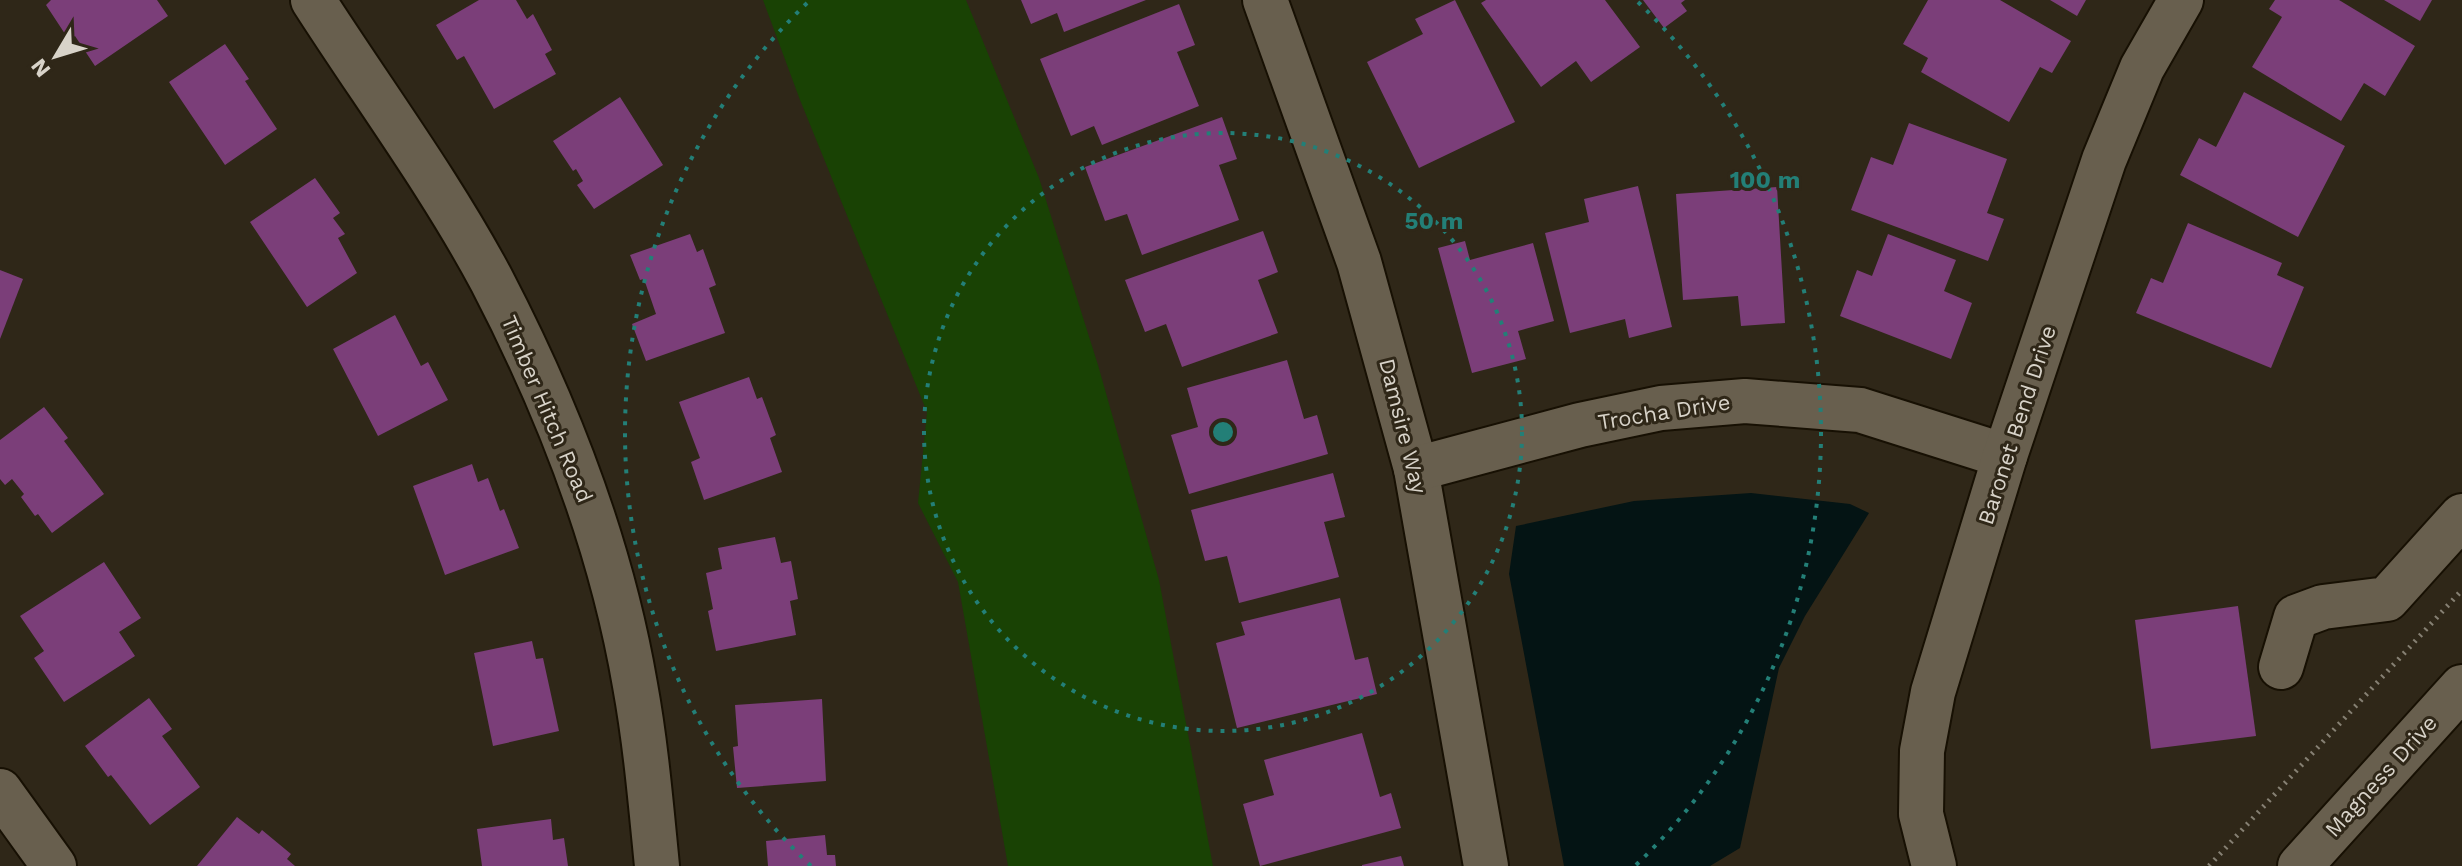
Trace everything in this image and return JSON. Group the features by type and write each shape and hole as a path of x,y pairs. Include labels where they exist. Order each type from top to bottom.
{"street":[{"name":"Timber Hitch Road","path":"313,0 490,278 530,357 567,446 596,527 635,685 657,866"},
{"name":"Damsire Way","path":"1265,0 1359,262 1416,469 1486,866"},
{"name":"Baronet Bend Drive","path":"1934,866 1921,814 1922,751 1933,692 2005,456 2104,160 2142,68 2181,0"},
{"name":"Trocha Drive","path":"1416,469 1580,425 1661,408 1745,401 1860,410 2005,456"},
{"path":"2281,667 2296,617 2323,607 2387,599 2462,516"},
{"name":"Magness Drive","path":"2300,866 2462,687"},
{"path":"0,791 54,866"}],"path":[{"path":"2209,866 2462,590"}],"green space":[{"path":"763,0 966,0 1039,178 1098,365 1159,580 1213,866 1008,866 958,582 918,503 927,412 800,100"}],"shaded area":[{"path":"1751,493 1850,504 1869,513 1805,616 1779,668 1740,848 1710,866 1564,866 1509,574 1516,526 1634,501"}],"building":[{"path":"51,0 157,0 168,16 95,66 75,36 69,40 46,5"},
{"path":"479,0 516,0 527,19 533,14 552,50 545,54 556,74 494,109 464,56 457,60 436,25"},
{"path":"1021,0 1146,0 1064,32 1057,13 1031,24"},
{"path":"1455,0 1515,122 1419,168 1367,62 1423,34 1415,19"},
{"path":"1486,0 1605,0 1640,47 1591,82 1576,61 1541,87 1481,3"},
{"path":"1643,0 1685,0 1681,3 1687,11 1664,28"},
{"path":"1928,0 2000,0 2071,41 2052,73 2040,67 2009,122 1921,72 1928,58 1903,44"},
{"path":"2050,0 2086,0 2077,16"},
{"path":"2275,0 2339,0 2415,46 2385,96 2364,83 2341,121 2252,67 2282,17 2269,9"},
{"path":"2384,0 2432,0 2420,21"},
{"path":"1179,4 1195,45 1177,52 1199,106 1102,145 1094,126 1071,136 1040,59"},
{"path":"225,44 277,129 225,165 169,82"},
{"path":"2244,92 2345,146 2298,237 2180,175 2199,138 2216,147"},
{"path":"620,97 663,165 594,209 577,185 583,181 576,169 573,171 553,141"},
{"path":"1222,117 1237,159 1219,165 1239,220 1142,255 1127,214 1105,221 1085,167"},
{"path":"1909,123 2007,159 1987,213 2004,219 1988,261 1851,210 1871,157 1893,165"},
{"path":"315,178 340,213 333,218 345,234 338,238 357,273 307,307 250,222"},
{"path":"1638,186 1672,327 1629,338 1625,319 1570,333 1545,233 1589,222 1584,199"},
{"path":"1777,187 1785,323 1741,326 1738,296 1683,300 1676,194"},
{"path":"2188,223 2282,263 2277,275 2304,287 2271,368 2136,313 2151,278 2163,283"},
{"path":"1263,231 1278,272 1258,280 1278,333 1182,367 1166,324 1145,332 1125,280"},
{"path":"690,234 697,252 703,249 716,285 709,288 725,333 646,361 632,324 656,314 644,279 640,280 630,255"},
{"path":"1888,234 1956,260 1944,291 1972,303 1951,359 1840,316 1857,270 1872,276"},
{"path":"1465,241 1470,260 1533,243 1554,321 1518,331 1526,359 1472,373 1438,248"},
{"path":"0,270 23,279 0,339"},
{"path":"395,315 421,366 428,362 448,400 378,436 333,349"},
{"path":"1287,360 1304,419 1317,415 1328,454 1189,494 1171,435 1198,427 1187,388"},
{"path":"749,377 757,399 762,397 776,435 770,438 782,472 704,500 691,462 700,458 679,402"},
{"path":"44,407 68,438 64,441 104,494 52,533 38,514 35,516 12,479 5,485 0,479 0,440"},
{"path":"472,464 478,482 488,478 519,548 445,575 413,486"},
{"path":"1333,473 1345,517 1324,522 1339,577 1239,603 1227,556 1205,561 1191,510"},
{"path":"775,537 781,563 791,561 798,599 790,601 796,635 716,651 708,611 713,609 706,573 722,569 718,548"},
{"path":"104,562 141,618 119,632 135,656 64,702 34,658 44,651 20,616"},
{"path":"1340,598 1355,660 1368,657 1377,694 1237,728 1216,643 1245,635 1241,622"},
{"path":"2238,606 2256,736 2151,749 2135,620"},
{"path":"532,641 536,659 543,658 559,731 493,746 474,653"},
{"path":"149,698 172,729 162,736 200,787 150,825 85,746"},
{"path":"822,699 826,781 737,788 733,747 738,746 735,705"},
{"path":"1362,733 1380,797 1391,793 1401,828 1260,866 1243,804 1274,795 1264,760"},
{"path":"237,817 259,834 262,830 291,854 287,859 295,866 197,866"},
{"path":"551,819 553,840 564,838 568,866 482,866 477,829"},
{"path":"825,835 827,855 835,855 836,866 768,866 766,841"},
{"path":"1401,856 1404,866 1362,866 1362,865"}]}
